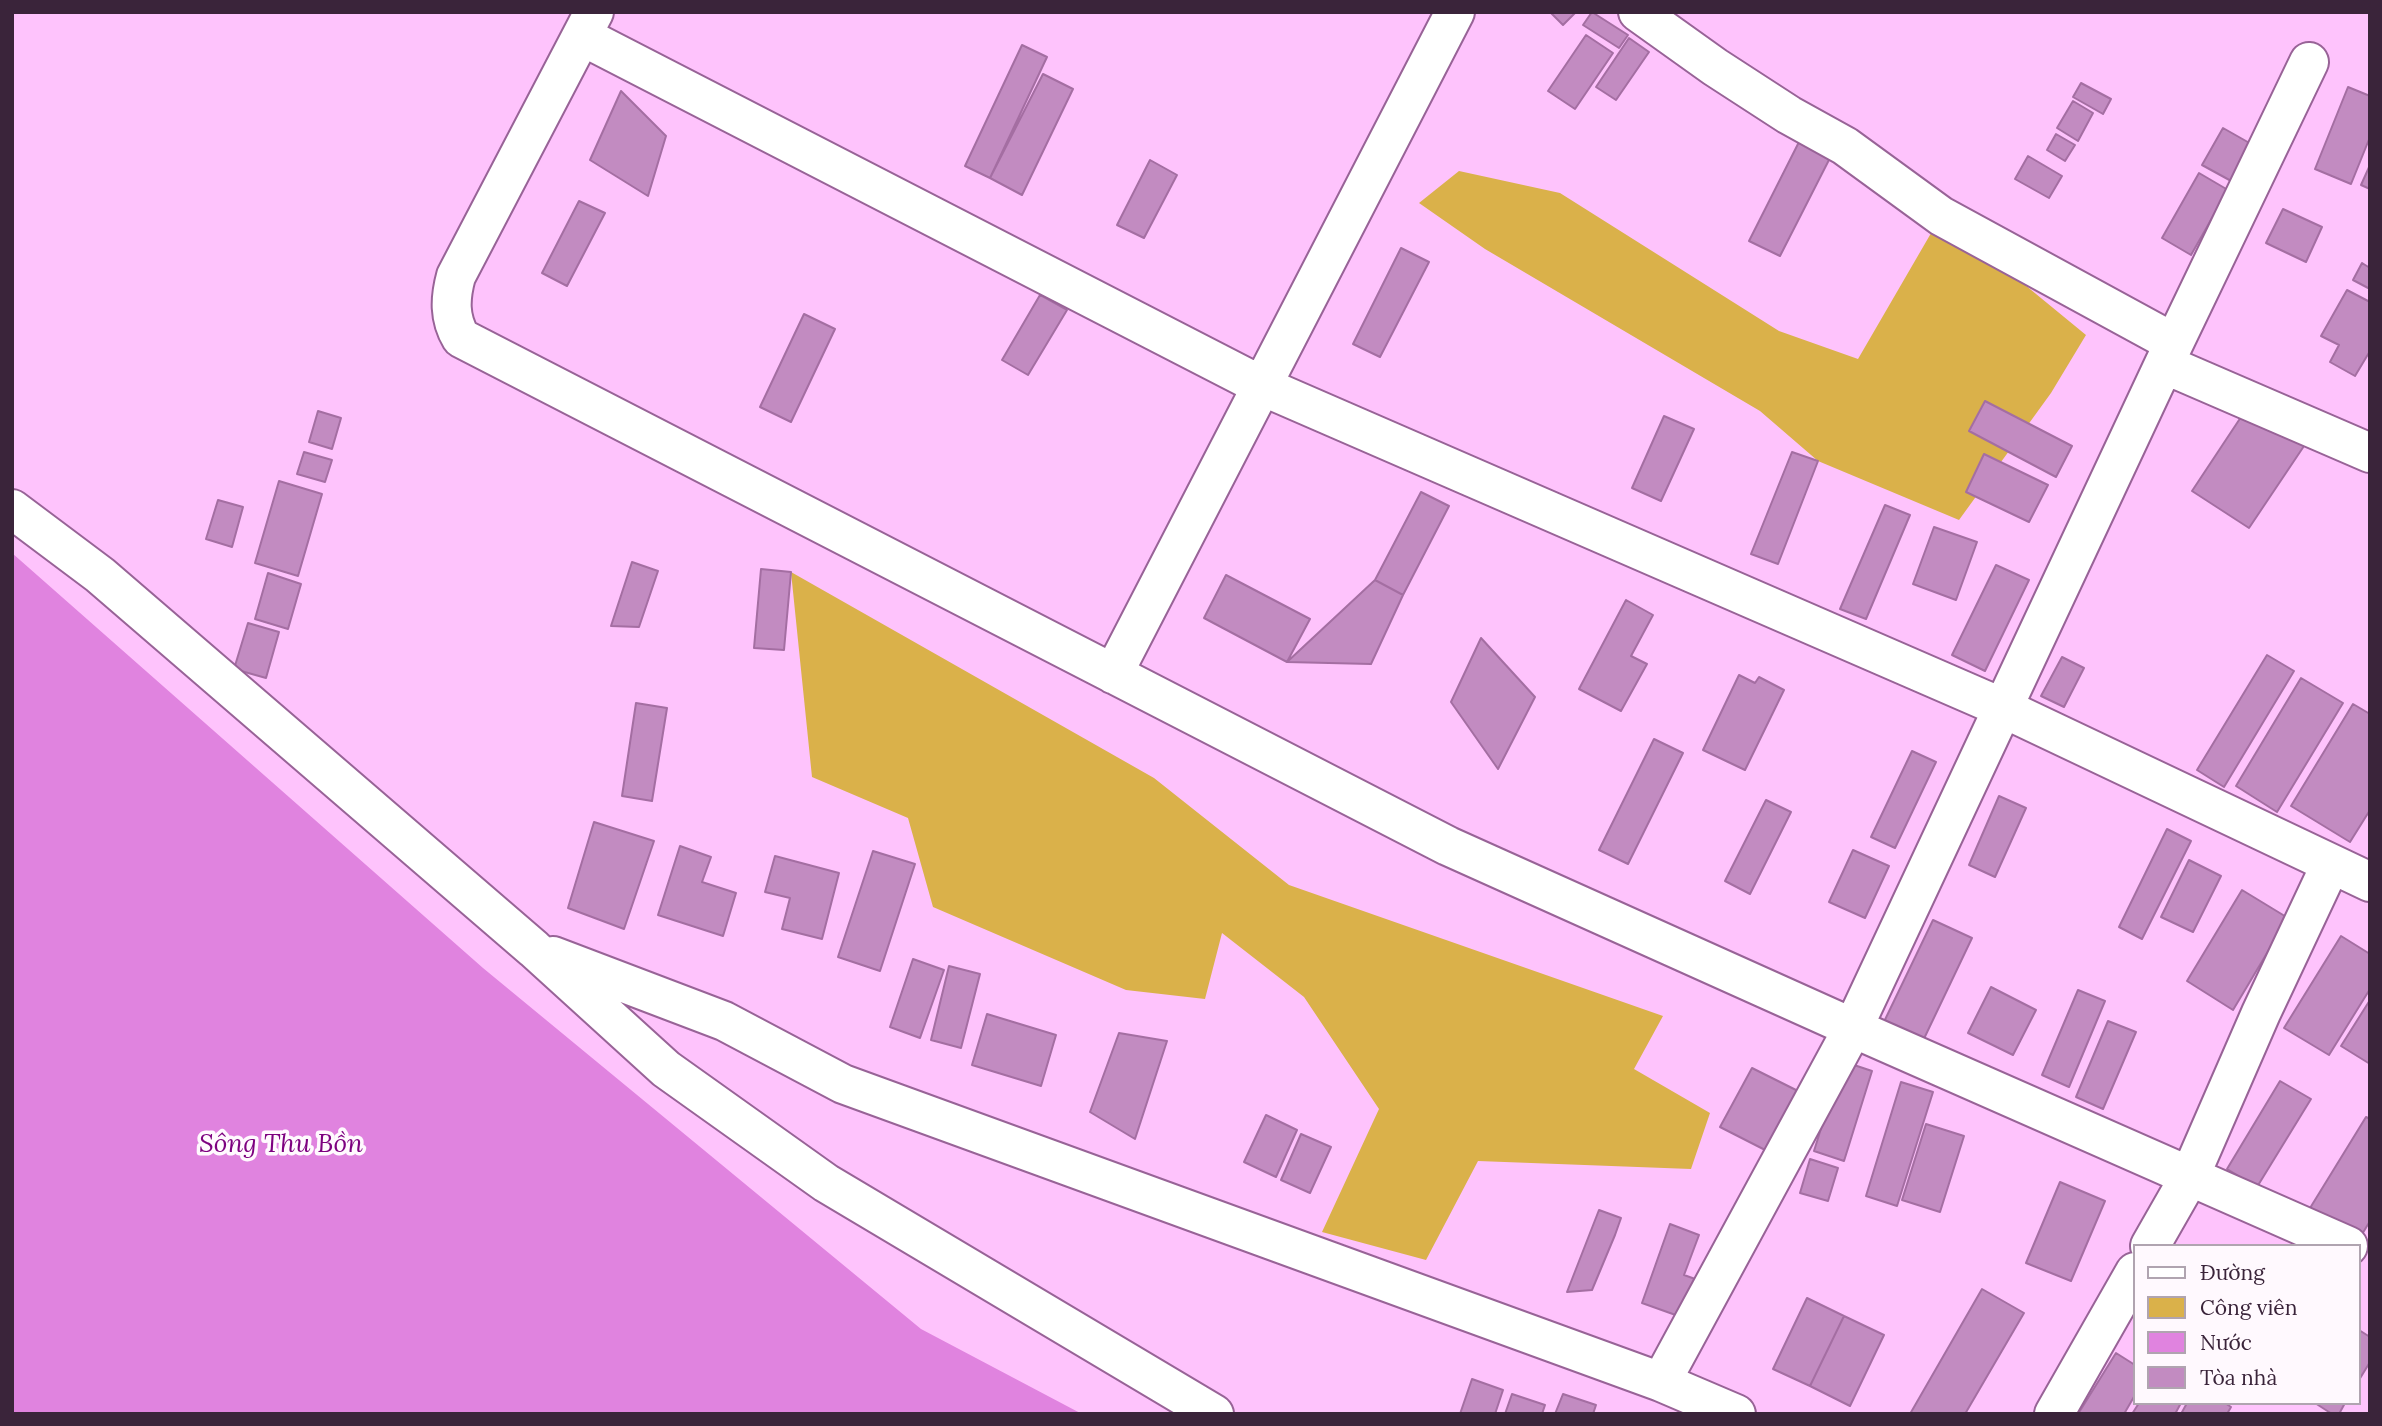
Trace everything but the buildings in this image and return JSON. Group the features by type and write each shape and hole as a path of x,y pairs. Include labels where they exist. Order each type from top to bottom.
{"street":[{"path":"1113,674 1455,12"},
{"path":"1639,12 1715,67 1789,115 1844,146 1941,216 2169,353 2370,453"},
{"path":"2344,1244 1447,846 461,338 454,327 452,313 451,294 456,276 588,24 1262,386 2004,708 2370,882"},
{"path":"1661,1382 1853,1028 2169,353 2309,62"},
{"path":"12,509 100,575 534,949 666,1069 826,1183 1214,1414"},
{"path":"2151,1244 2190,1175 2261,1013 2332,864"},
{"path":"534,949 724,1021 843,1084 1661,1382 1736,1414"},
{"path":"2054,1414 2134,1274"}],"green space":[{"path":"1459,171 1560,193 1779,331 1858,359 1941,216 2086,335 2051,393 1959,520 1818,461 1760,411 1485,249 1419,203"},
{"path":"791,572 1154,778 1289,885 1663,1016 1634,1069 1710,1113 1691,1169 1478,1161 1426,1260 1322,1232 1379,1109 1304,997 1222,933 1205,999 1126,990 933,907 908,818 812,777"}],"water":[{"name":"Sông Thu Bồn","path":"12,553 483,968 921,1329 1082,1414 12,1414"}]}
